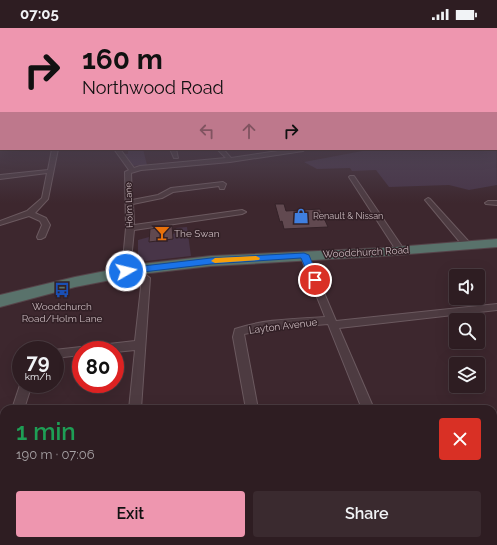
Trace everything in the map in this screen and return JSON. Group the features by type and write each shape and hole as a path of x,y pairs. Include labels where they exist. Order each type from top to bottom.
{"highway":[{"name":"Woodchurch Road","path":"0,301 126,271 211,261 401,251 497,243"}],"street":[{"path":"0,223 30,213 45,200 54,155"},
{"path":"120,155 124,162 132,170"},
{"path":"226,155 230,160"},
{"name":"Holm Lane","path":"126,271 130,228 128,172 140,168 230,160 262,155"},
{"path":"0,177 51,172"},
{"path":"352,178 401,251"},
{"path":"130,202 160,197 171,190 224,184 222,188"},
{"path":"428,200 468,245"},
{"path":"488,203 497,203"},
{"path":"130,228 242,212"},
{"path":"30,213 43,220 46,225 41,238"},
{"path":"304,255 366,405"},
{"path":"135,405 146,278"},
{"path":"333,323 497,307"},
{"name":"Layton Avenue","path":"251,405 238,336 240,332 257,327 333,323"},
{"path":"124,347 141,345"},
{"path":"19,405 23,393"}],"shaded area":[{"path":"124,155 145,155 147,165 131,166"},
{"path":"340,155 496,155 497,185 469,190 449,185 389,187 376,170 352,171 350,168 317,169 304,162"},
{"path":"187,227 191,256 146,261 138,258 138,240 149,237 150,242 172,239 172,234 177,233 176,228"}],"building":[{"name":"Renault & Nissan","path":"275,204 284,204 286,211 320,209 328,227 284,229 282,221 280,222"},
{"name":"The Swan","path":"172,226 173,239 149,242 150,229"}],"slow traffic":[{"path":"215,261 256,258"}],"place":[{"name":"Renault & Nissan","path":"301,216"},
{"name":"The Swan","path":"162,233"},
{"name":"Woodchurch Road/Holm Lane","path":"62,290"}],"route":[{"path":"126,271 211,261 304,255 315,280"}]}
